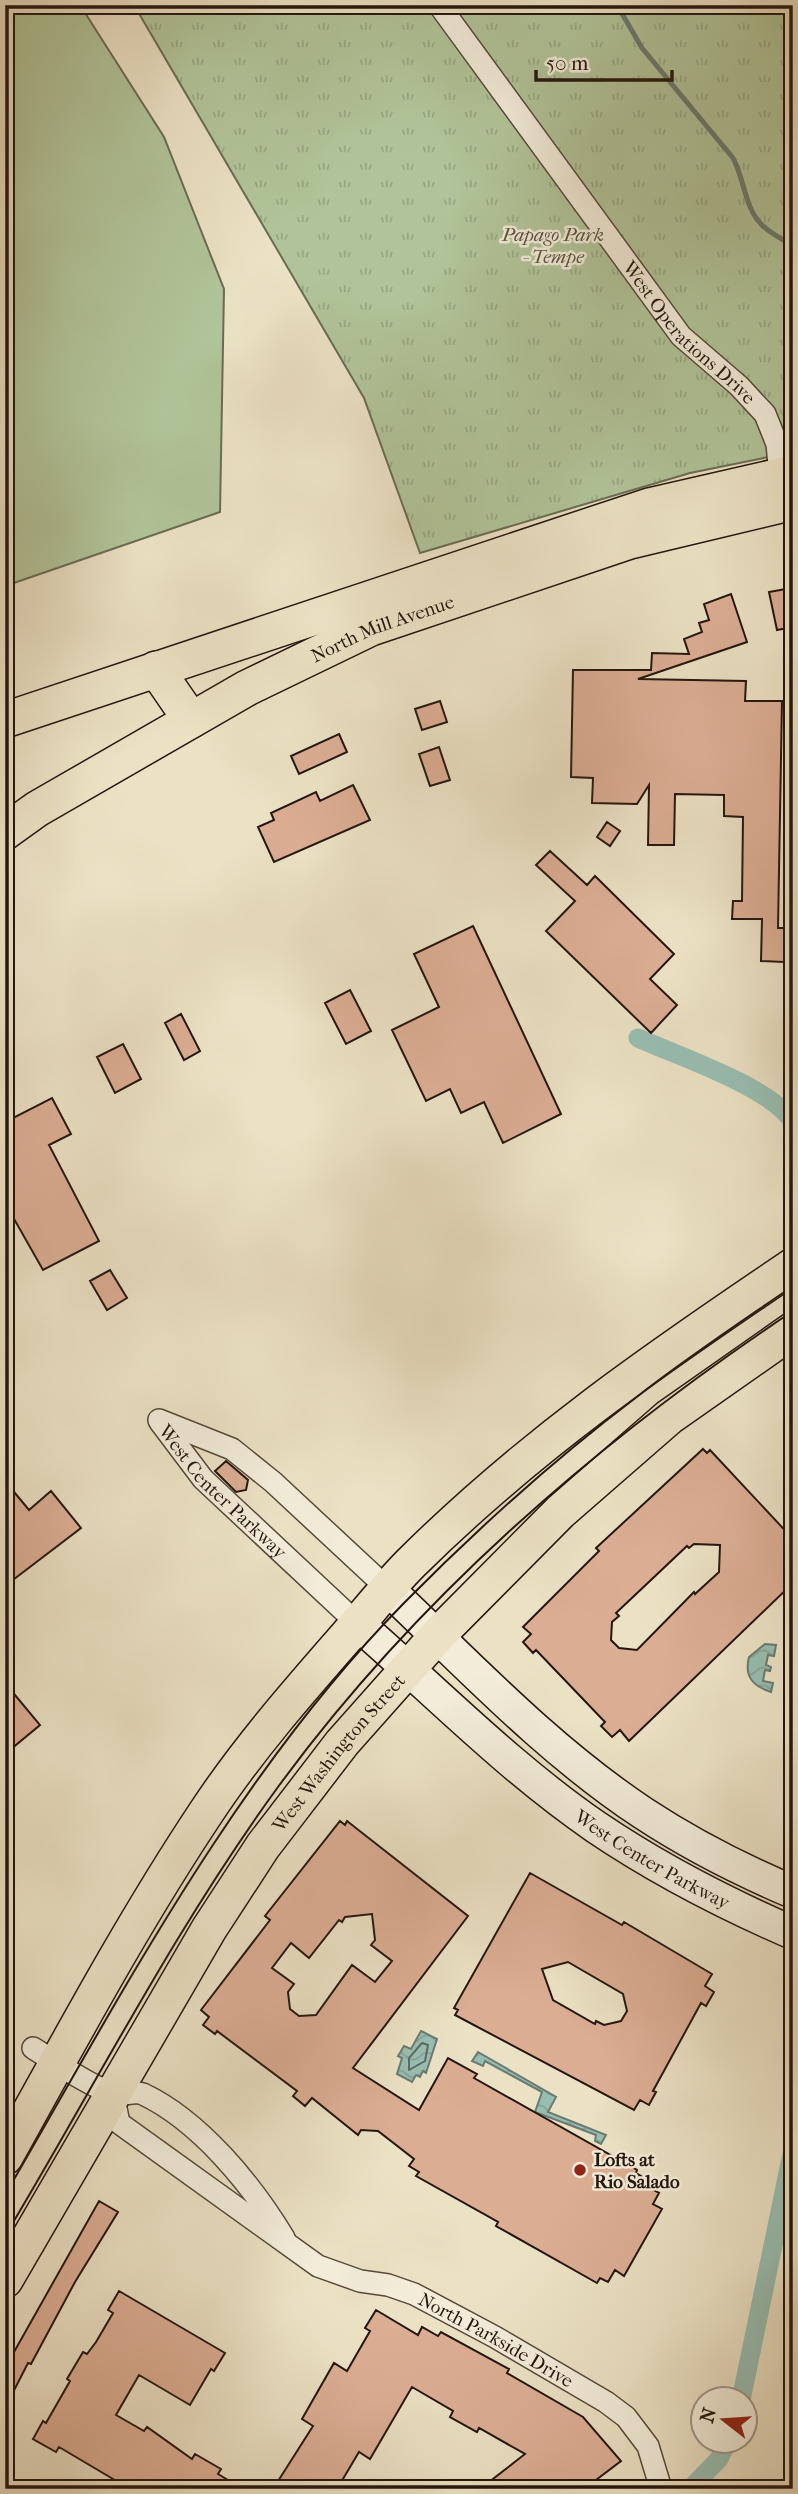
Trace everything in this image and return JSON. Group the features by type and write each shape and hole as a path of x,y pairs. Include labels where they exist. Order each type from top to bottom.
{"main road":[{"name":"North Mill Avenue","path":"5,720 649,506 787,489"},
{"name":"North Mill Avenue","path":"5,832 37,809 247,688 371,628 787,489"},
{"path":"156,669 191,720"},
{"path":"5,2157 45,2055 209,1808 286,1708 388,1589 470,1508 563,1427 620,1383 793,1266"},
{"name":"West Washington Street","path":"5,2280 209,1929 264,1846 342,1743 437,1636 560,1512 669,1417 793,1330"}],"street":[{"name":"West Operations Drive","path":"439,5 681,336 739,386 765,414 777,444 787,489"},
{"name":"West Center Parkway","path":"780,1886 693,1843 633,1806 552,1742 273,1482 232,1449 159,1420 203,1479 358,1624 511,1761 596,1826 693,1886 793,1933"},
{"name":"North Parkside Drive","path":"45,2055 113,2094 140,2092 195,2131 230,2164 265,2206 287,2244"},
{"name":"North Parkside Drive","path":"113,2094 119,2123 327,2270 360,2281 388,2285 433,2303 606,2402 638,2430 648,2446 660,2482"}],"green space":[{"path":"5,5 80,5 164,137 224,289 220,512 5,586"},
{"name":"Papago Park - Tempe","path":"134,5 793,5 793,452 690,473 420,553 364,398"}],"water":[{"path":"765,1644 776,1645 774,1656 768,1655 766,1665 771,1667 770,1671 765,1670 763,1681 773,1683 771,1692 755,1684 748,1670 749,1657"},
{"path":"421,2031 437,2039 426,2073 423,2071 420,2077 416,2075 412,2082 397,2074 402,2058 398,2056 404,2046 411,2049"},
{"path":"478,2052 556,2097 548,2112 606,2135 601,2144 595,2141 596,2135 535,2112 542,2092 485,2061 483,2066 472,2061"}],"building":[{"path":"786,589 793,627 777,630 769,592"},
{"path":"731,594 747,642 638,679 746,681 745,701 782,701 778,928 785,928 784,962 761,961 762,919 732,919 733,901 742,901 743,817 724,816 724,795 675,794 674,845 648,845 649,785 637,804 592,803 593,778 571,777 573,670 651,670 652,653 689,654 684,639 702,632 699,623 709,620 704,604"},
{"path":"440,701 447,722 422,730 415,709"},
{"path":"339,734 347,752 299,774 291,756"},
{"path":"439,747 450,780 430,786 419,754"},
{"path":"353,785 370,820 274,862 258,827 274,820 271,813 316,792 320,801"},
{"path":"607,822 620,831 610,846 597,837"},
{"path":"550,851 587,885 595,876 674,954 650,979 677,1005 651,1033 546,931 575,901 536,865"},
{"path":"473,926 561,1114 503,1143 484,1102 461,1113 450,1089 426,1101 392,1030 439,1007 414,954"},
{"path":"350,990 371,1031 346,1044 325,1003"},
{"path":"181,1014 200,1051 184,1060 165,1023"},
{"path":"123,1044 141,1079 115,1093 97,1057"},
{"path":"52,1098 71,1134 49,1145 99,1241 43,1270 5,1203 5,1122"},
{"path":"110,1270 127,1298 107,1310 90,1281"},
{"path":"703,1449 707,1453 710,1450 793,1539 793,1583 629,1741 620,1730 612,1737 601,1726 605,1722 536,1650 533,1653 523,1642 531,1634 523,1627 599,1551 596,1548","holes":["720,1545 719,1572 695,1594 694,1592 637,1650 619,1648 611,1640 612,1622 619,1616 616,1613 687,1546"]},
{"path":"226,1461 248,1480 246,1490 236,1492 215,1471"},
{"path":"5,1481 29,1510 51,1491 81,1528 5,1586"},
{"path":"5,1683 40,1725 5,1754"},
{"path":"340,1821 345,1825 347,1821 468,1916 353,2068 419,2110 448,2058 477,2074 474,2078 637,2170 636,2173 653,2183 650,2188 659,2193 653,2204 662,2209 624,2276 615,2270 608,2282 600,2278 597,2283 496,2226 498,2222 416,2176 419,2172 409,2166 414,2159 378,2131 361,2130 358,2135 312,2098 305,2106 293,2096 297,2091 217,2031 215,2034 203,2025 209,2017 201,2010 270,1920 265,1916","holes":["372,1914 375,1940 371,1945 392,1961 375,1982 352,1965 316,2015 299,2016 290,2009 288,1992 294,1984 272,1968 291,1943 309,1958 339,1920 342,1922 345,1917"]},
{"path":"530,1873 622,1925 624,1922 712,1974 705,1986 714,1992 706,2006 701,2003 653,2091 656,2092 649,2105 640,2100 634,2110 455,2015 458,2010 454,2008","holes":["568,1962 623,1994 627,2011 621,2021 604,2025 596,2021 595,2024 553,2000 542,1969"]},
{"path":"99,2201 118,2212 75,2282 31,2364 28,2363 5,2408 5,2368"},
{"path":"119,2291 225,2353 214,2371 211,2369 190,2405 139,2375 116,2415 144,2431 147,2427 192,2459 195,2454 221,2469 218,2474 243,2489 130,2489 59,2447 56,2452 33,2439 43,2421 46,2423 83,2352 87,2354 113,2313 108,2310"},
{"path":"376,2310 418,2335 422,2327 438,2336 441,2332 509,2369 507,2373 583,2417 621,2461 584,2489 480,2489 525,2454 479,2428 477,2432 450,2417 453,2411 412,2387 370,2459 359,2452 337,2489 273,2489 313,2426 302,2419 334,2363 347,2371 370,2331 365,2328"}],"waterway":[{"path":"617,5 642,48 733,158 751,210 761,224 793,246"},
{"path":"638,1038 745,1085 782,1109 793,1122"},
{"path":"744,2386 793,2149"},
{"path":"690,2489 720,2456"}],"tram line":[{"path":"5,2195 186,1886 288,1738 344,1669 432,1575 547,1469 657,1382 793,1286"},
{"path":"5,2236 170,1951 240,1841 332,1717 390,1651 514,1526 650,1414 793,1311"}],"place":[{"name":"Lofts at Rio Salado","path":"580,2170"}]}
